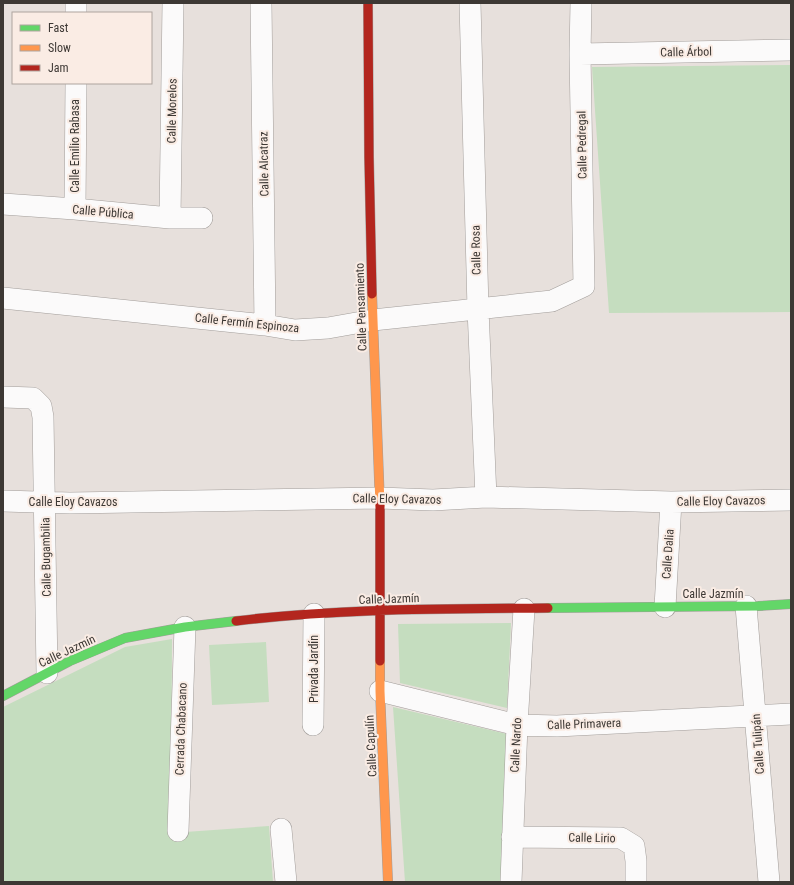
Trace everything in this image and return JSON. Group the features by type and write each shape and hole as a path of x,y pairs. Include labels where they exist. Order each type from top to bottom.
{"street":[{"name":"Calle Morelos","path":"170,218 173,3"},
{"name":"Calle Alcatraz","path":"261,3 266,325"},
{"name":"Calle Pensamiento","path":"368,3 369,157 373,320 380,498 381,610"},
{"name":"Calle Rosa","path":"470,3 478,309 486,497"},
{"name":"Calle Pedregal","path":"581,3 580,54 584,286"},
{"name":"Calle Árbol","path":"580,54 791,50"},
{"name":"Calle Emilio Rabasa","path":"75,209 76,84"},
{"name":"Calle Pública","path":"3,204 170,218 202,218"},
{"name":"Calle Fermín Espinoza","path":"3,298 266,325 295,330 328,328 373,320 552,301 584,286"},
{"name":"Calle Bugambilia","path":"3,397 33,398 41,406 43,417 47,673"},
{"name":"Calle Eloy Cavazos","path":"3,501 45,503 380,498 433,500 486,497 671,502 791,500"},
{"name":"Calle Dalia","path":"665,606 671,502"},
{"name":"Calle Jazmín","path":"3,696 70,661 125,638 258,618 381,610 746,606 791,604"},
{"name":"Calle Tulipán","path":"746,606 769,882"},
{"name":"Calle Nardo","path":"511,882 517,724 524,608"},
{"name":"Calle Capulín","path":"381,610 380,691 388,882"},
{"name":"Privada Jardín","path":"313,725 314,614"},
{"name":"Cerrada Chabacano","path":"178,831 185,628"},
{"name":"Calle Primavera","path":"380,691 517,724 557,726 791,714"},
{"path":"281,829 286,882"},
{"name":"Calle Lirio","path":"512,836 621,838 634,846 636,882"}],"green space":[{"path":"791,65 791,312 609,313 592,67"},
{"path":"511,623 507,708 400,683 398,624"},
{"path":"172,639 171,833 269,826 273,882 3,882 3,707 125,647"},
{"path":"266,642 269,702 212,705 209,645"},
{"path":"393,707 507,734 503,882 405,882"}],"traffic: fast":[{"path":"548,608 758,606 791,604"},
{"path":"3,696 70,661 125,638 185,627 236,621"}],"traffic: slow":[{"path":"372,294 380,505"},
{"path":"380,661 388,882"}],"traffic: jam":[{"path":"368,3 372,294"},
{"path":"380,505 380,661"},
{"path":"236,621 353,611 548,608"}]}
